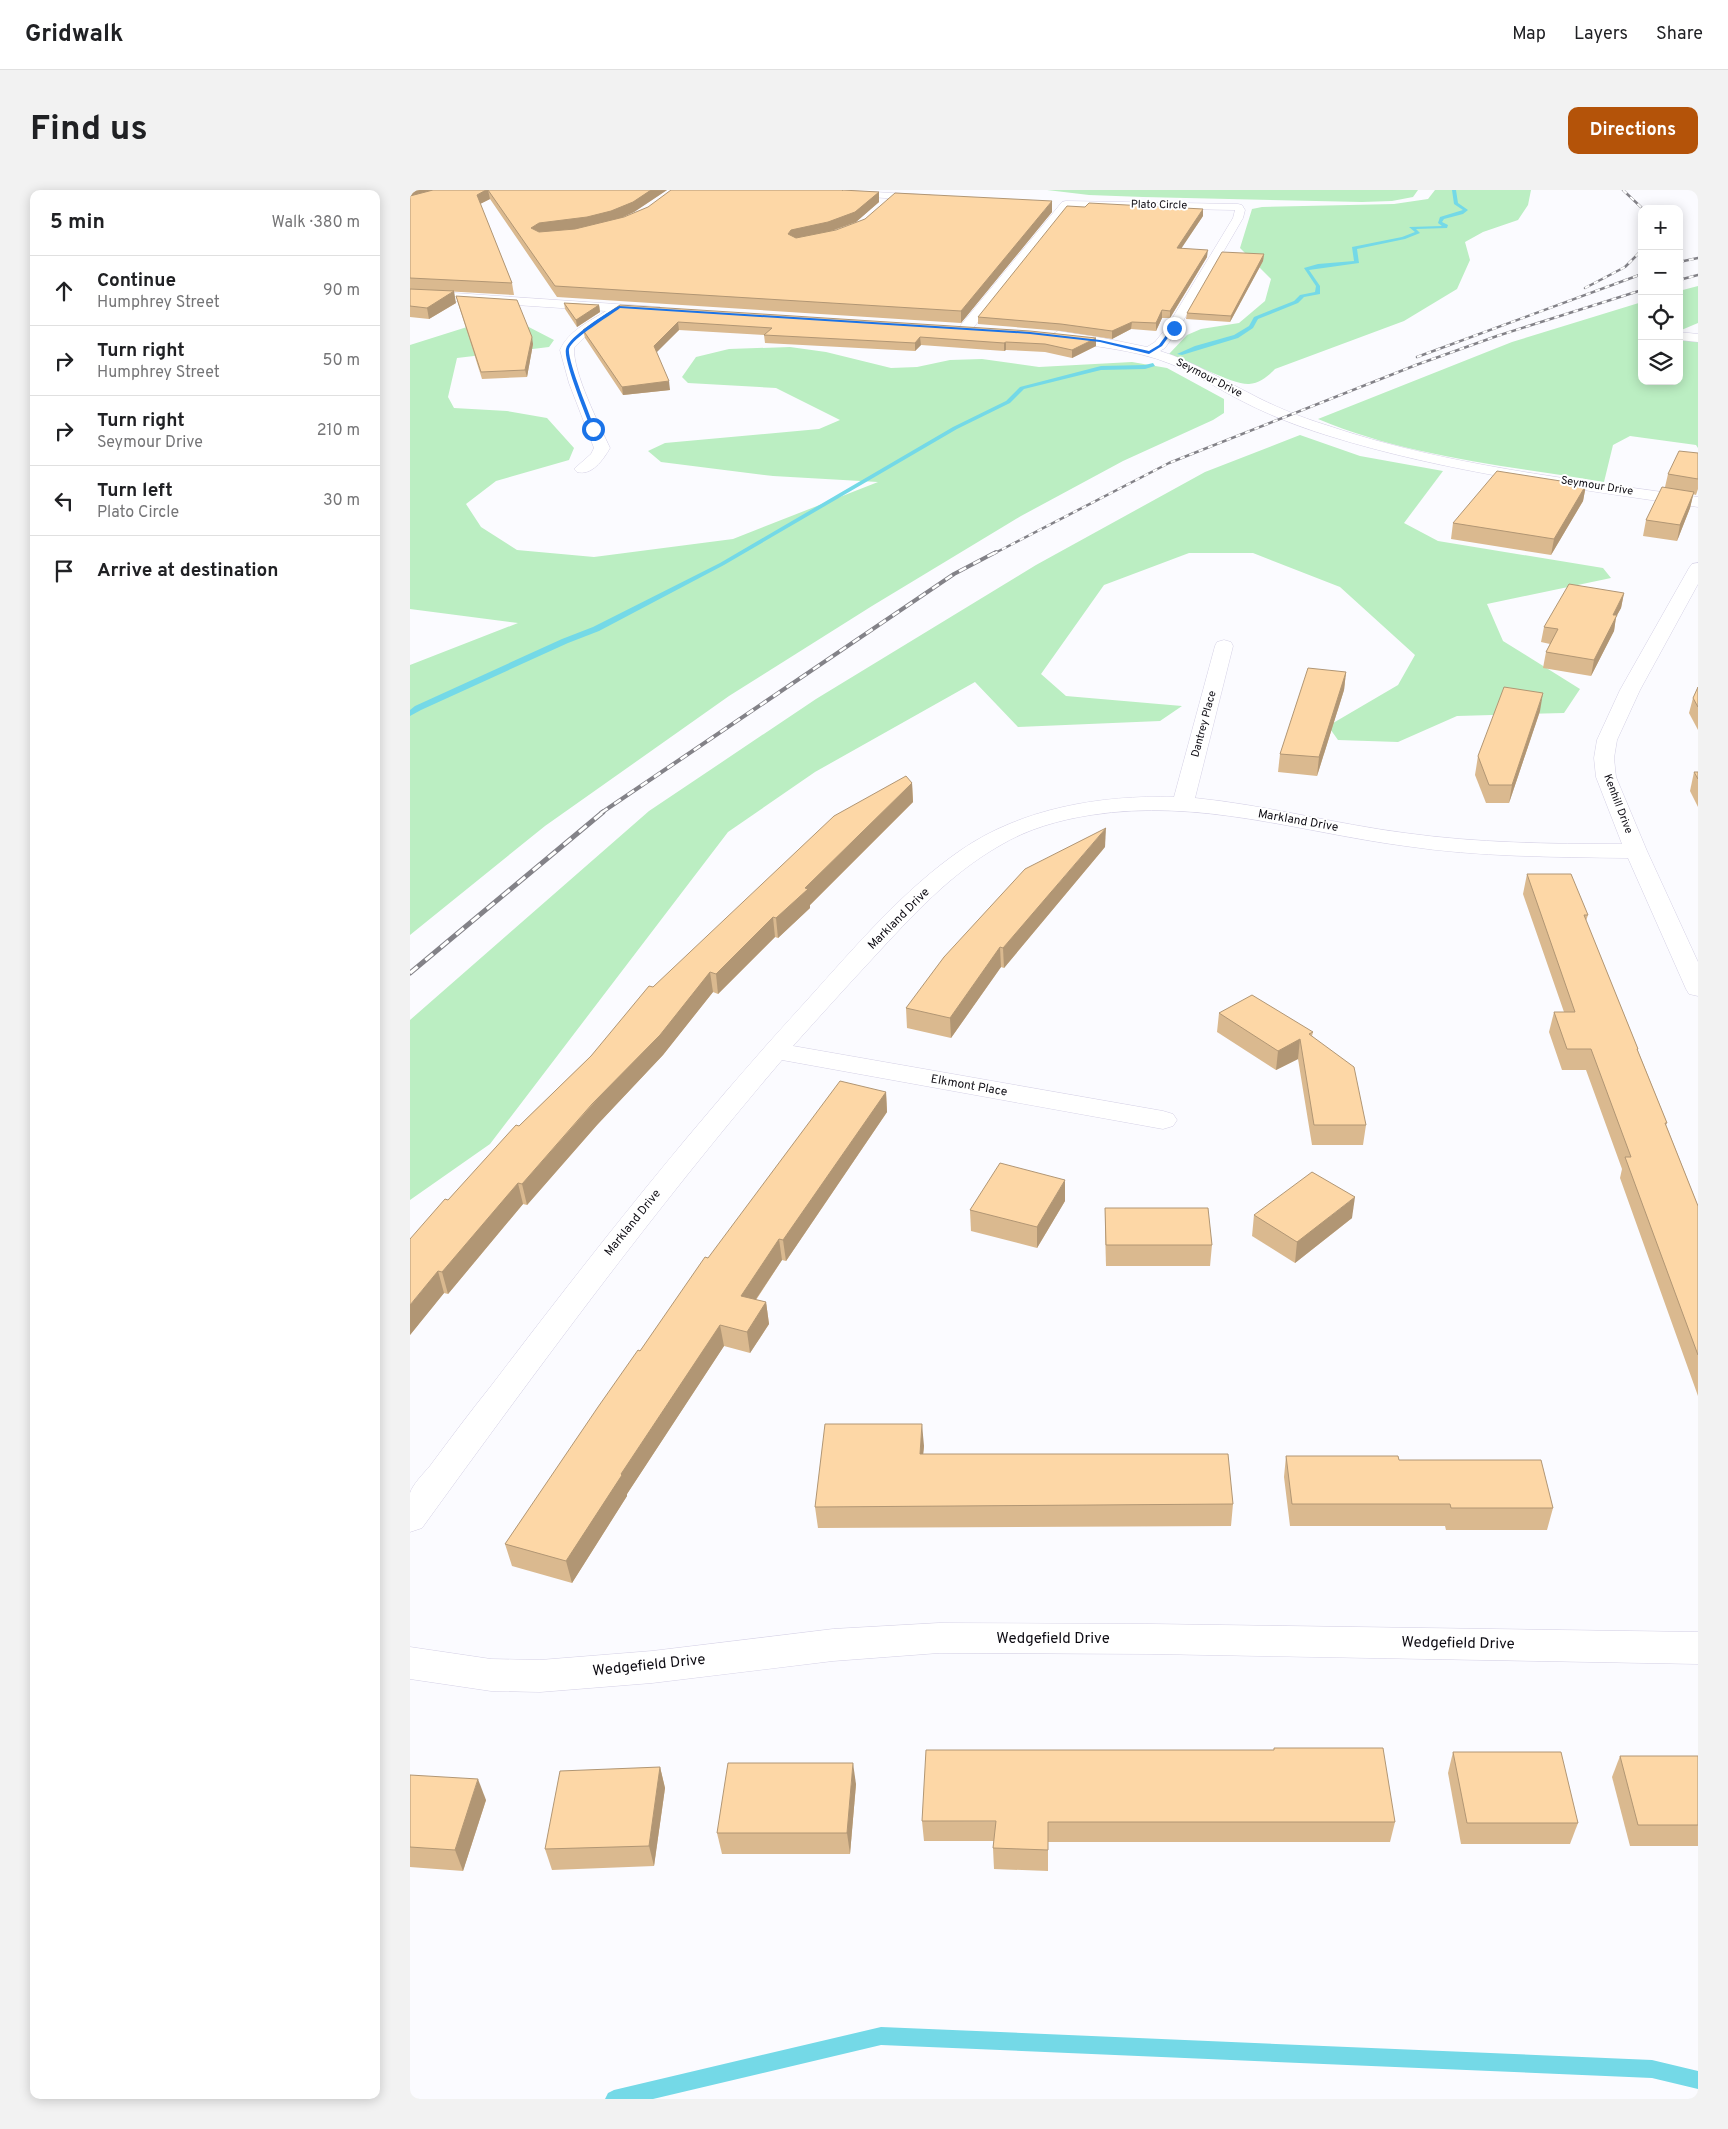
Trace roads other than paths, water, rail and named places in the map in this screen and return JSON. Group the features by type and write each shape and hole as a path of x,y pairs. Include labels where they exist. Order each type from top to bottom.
{"street":[{"path":"826,192 940,198"},
{"path":"885,204 895,196"},
{"name":"Plato Circle","path":"984,330 960,328 1061,204 1227,206 1240,210 1238,218 1174,328 1160,345 1149,352"},
{"path":"410,294 667,310"},
{"path":"582,469 597,457 602,448 593,429 567,350 570,343 579,335 619,307"},
{"name":"Seymour Drive","path":"1045,334 1100,341 1149,352 1176,361 1256,402 1313,426 1393,450 1497,471 1698,502"},
{"path":"1683,336 1698,338"},
{"name":"Kenhill Drive","path":"1698,568 1630,690 1607,740 1604,758 1606,777 1636,851 1698,990"},
{"name":"Dantrey Place","path":"1183,803 1224,646"},
{"name":"Markland Drive","path":"410,1518 561,1313 651,1200 798,1024 911,906 944,875 992,840 1054,817 1084,810 1120,805 1183,803 1227,808 1438,845 1548,851 1636,851"},
{"name":"Elkmont Place","path":"775,1051 1163,1120"},
{"name":"Wedgefield Drive","path":"410,1662 491,1674 540,1676 652,1667 833,1645 939,1638 1152,1639 1698,1648"}],"waterway":[{"path":"1180,354 1244,333 1251,327 1256,318 1296,302 1302,296 1318,293 1318,286 1306,269 1357,262 1354,248 1395,240 1418,232 1411,228 1445,227 1440,223 1442,218 1466,210 1456,204 1454,190"},
{"path":"410,714 418,708 565,641 596,629 722,564 955,428 1008,402 1022,388 1101,368 1145,367 1153,365"},
{"path":"614,2099 881,2036 1652,2069 1698,2080"}],"railway":[{"path":"1623,190 1639,205"},
{"path":"1585,288 1625,267 1638,254"},
{"path":"1683,261 1698,258"},
{"path":"1417,357 1638,275"},
{"path":"1683,279 1698,275"},
{"path":"993,554 1169,463 1416,365 1497,336 1638,291"},
{"path":"601,813 954,574 996,552"},
{"path":"410,973 603,812"}]}
